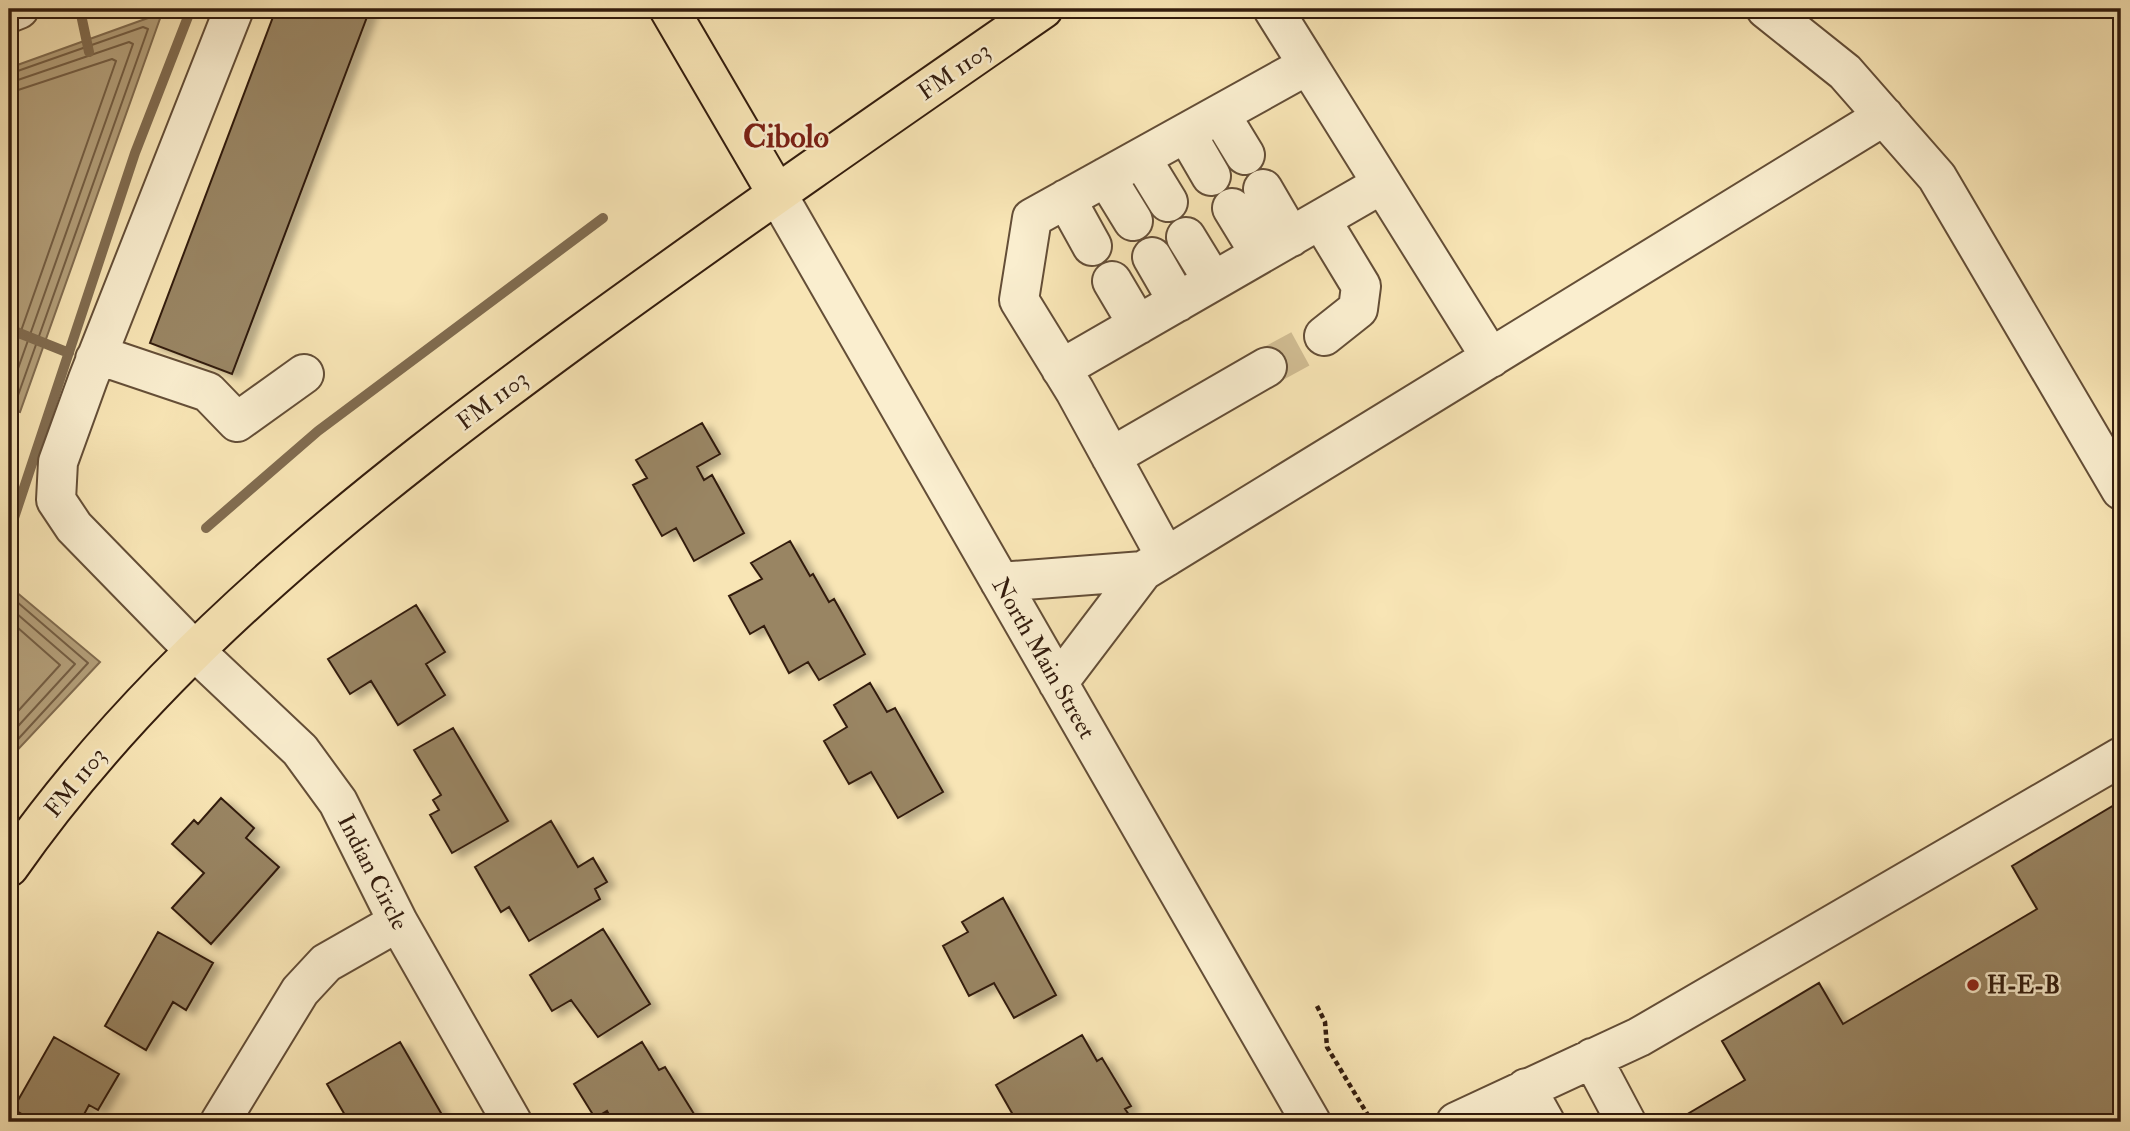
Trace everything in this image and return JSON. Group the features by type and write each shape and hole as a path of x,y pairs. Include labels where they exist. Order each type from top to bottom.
{"main road":[{"path":"669,9 777,194"},
{"name":"FM 1103","path":"9,867 85,768 137,708 322,534 467,418 777,194 1043,9"}],"street":[{"path":"9,13 19,9"},
{"name":"Indian Circle","path":"234,9 95,359 58,462 56,500 74,527 196,652 300,750 338,802 398,922 512,1122"},
{"path":"1273,9 1491,358"},
{"path":"1766,9 1845,72 1937,177 2121,490"},
{"path":"1155,564 1111,457 1019,300 1032,218 1308,65"},
{"path":"1220,114 1245,155"},
{"path":"1058,683 1155,564 1884,116"},
{"path":"1186,133 1211,176"},
{"path":"1141,158 1168,202"},
{"path":"1106,177 1133,221"},
{"path":"1061,369 1382,184"},
{"name":"North Main Street","path":"777,194 1311,1122"},
{"path":"1066,199 1092,246"},
{"path":"1248,199 1290,237 1361,286 1358,309 1324,336"},
{"path":"1186,237 1213,281"},
{"path":"1152,257 1178,302"},
{"path":"1112,281 1138,324"},
{"path":"95,359 113,360 208,392 237,422 304,374"},
{"path":"1111,457 1266,367"},
{"path":"1000,582 1155,564"},
{"path":"1456,1122 1639,1037 2121,757"},
{"path":"220,1122 300,990 326,963 398,922"},
{"path":"1592,1058 1626,1122"},
{"path":"1526,1088 1545,1122"}],"path":[{"path":"1317,1006 1325,1022 1327,1046 1372,1122"}],"water":[{"path":"162,13 20,412 9,409 9,68"},
{"path":"9,586 100,662 9,759"}],"building":[{"path":"276,9 370,9 232,374 150,343"},
{"path":"702,423 720,454 697,467 704,480 712,475 744,533 694,561 676,528 662,536 633,485 647,478 636,460"},
{"path":"790,541 829,602 834,599 865,654 819,680 808,662 789,673 764,626 750,634 729,596 762,579 751,563"},
{"path":"416,605 445,652 426,664 445,695 398,725 371,681 350,694 328,659"},
{"path":"870,683 887,712 895,708 943,792 898,818 871,772 849,784 824,741 847,727 834,705"},
{"path":"453,728 508,821 452,853 430,815 439,810 433,800 441,795 414,750"},
{"path":"221,798 254,828 246,838 279,867 211,944 172,908 204,873 172,844 194,820 198,824"},
{"path":"2121,801 2121,1122 1674,1122 1745,1080 1722,1041 1819,983 1843,1024 2037,909 2012,866"},
{"path":"551,821 578,867 593,858 607,882 595,889 600,899 529,941 509,907 501,912 475,867"},
{"path":"1003,898 1056,995 1014,1018 994,983 969,996 943,946 968,932 962,922"},
{"path":"603,929 650,1004 598,1037 571,1000 552,1011 530,975"},
{"path":"158,932 213,963 186,1010 173,1002 146,1050 105,1026"},
{"path":"1082,1035 1097,1061 1102,1058 1131,1106 1125,1109 1134,1122 1017,1122 996,1085"},
{"path":"54,1037 119,1074 98,1110 89,1105 80,1122 36,1122 13,1109"},
{"path":"400,1042 445,1120 349,1122 327,1084"},
{"path":"642,1042 659,1070 665,1067 699,1122 613,1122 607,1111 595,1118 574,1084"}],"waterway":[{"path":"9,533 135,153 191,9"},
{"path":"80,10 89,52"},
{"path":"206,528 318,431 603,218"},
{"path":"9,329 69,353"}],"tunnel":[{"path":"1267,367 1324,336"}],"place":[{"name":"H-E-B","path":"1973,985"}],"district":[{"name":"Cibolo","path":"786,136"}]}
